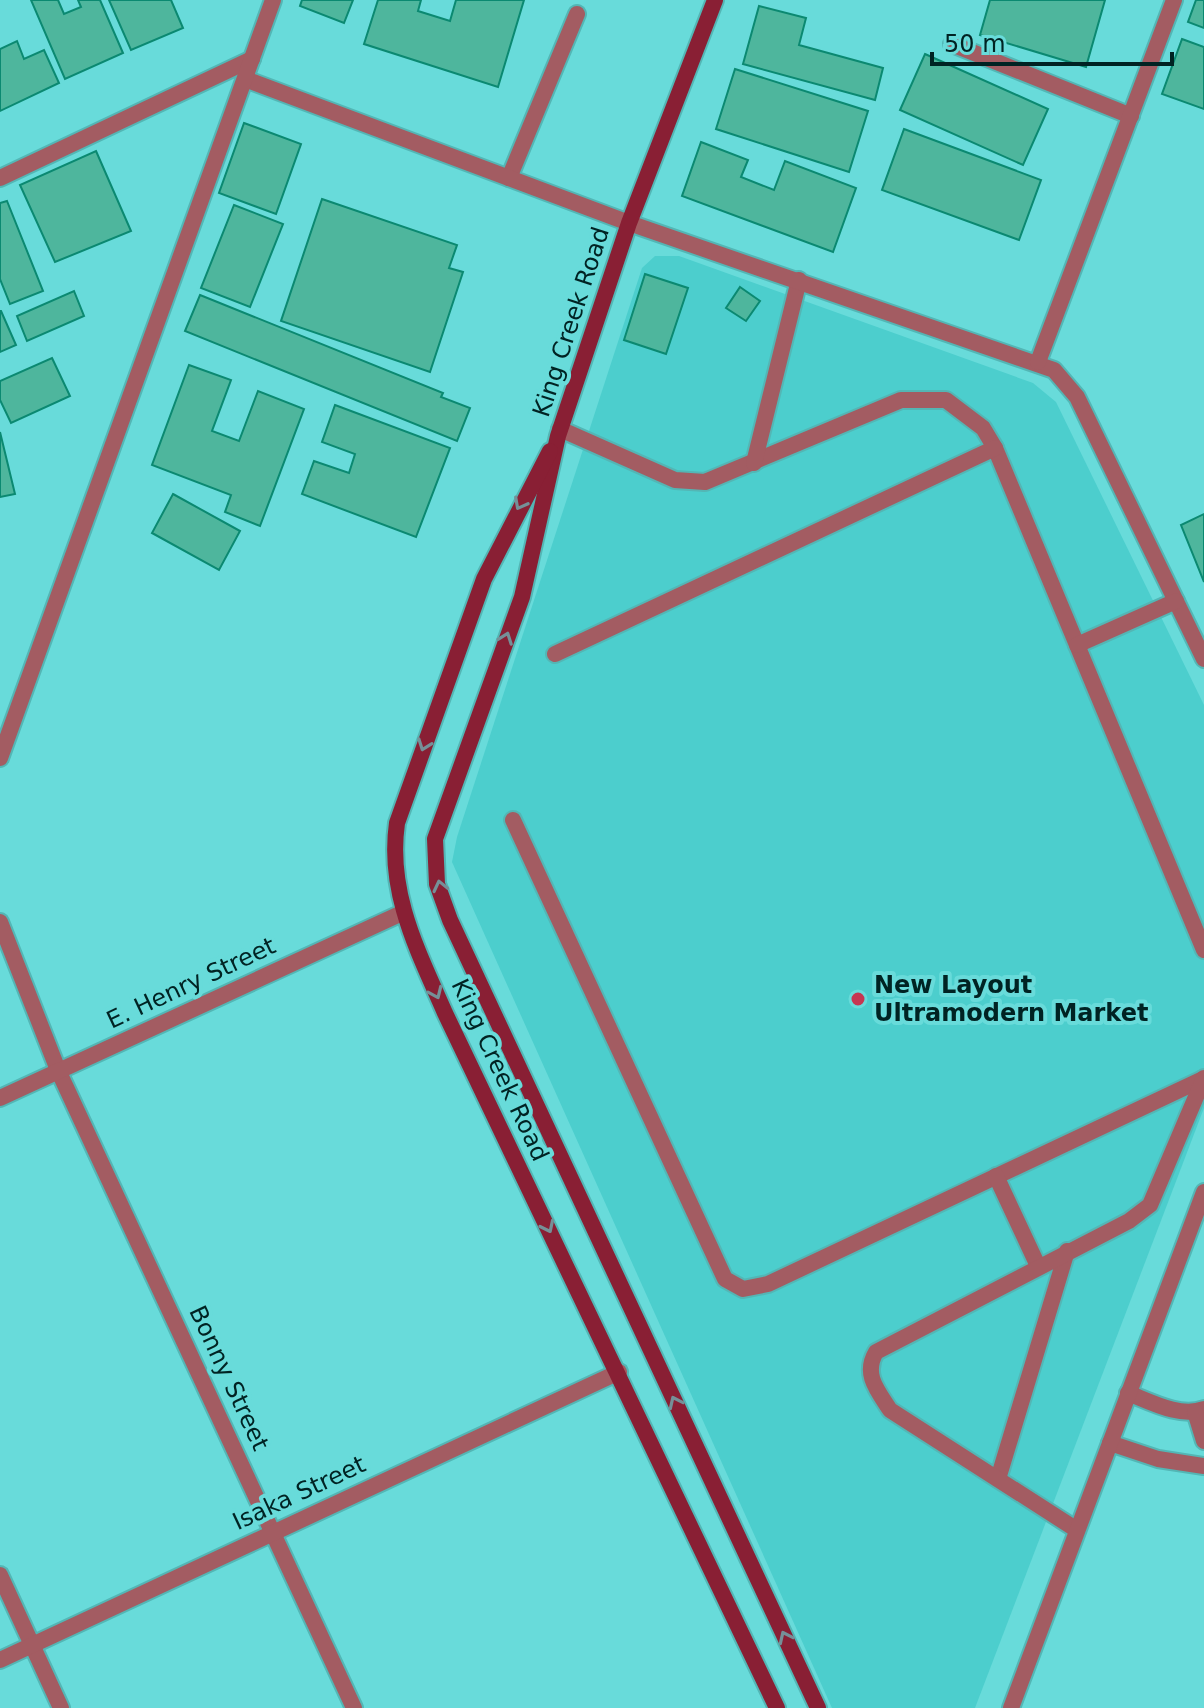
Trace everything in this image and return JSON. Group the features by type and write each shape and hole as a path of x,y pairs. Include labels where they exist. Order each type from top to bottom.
{"street":[{"path":"0,758 273,0"},
{"name":"King Creek Road","path":"715,0 629,223 559,433 522,597 435,839 437,884 457,934 818,1708"},
{"path":"1038,362 1174,0"},
{"path":"509,178 577,14"},
{"path":"952,44 1131,116"},
{"path":"0,178 252,59"},
{"path":"245,79 629,223 1054,370 1077,397 1204,659"},
{"path":"754,463 799,280"},
{"path":"559,433 675,480 705,482 901,400 946,400 983,428 995,448 1204,950"},
{"name":"King Creek Road","path":"559,433 516,511 484,579 397,823 393,855 402,913 445,1013 777,1708"},
{"path":"555,654 995,448"},
{"path":"1077,645 1176,601"},
{"path":"513,820 725,1279 743,1289 768,1284 1204,1079"},
{"name":"E. Henry Street","path":"0,1098 402,913"},
{"name":"Bonny Street","path":"0,922 58,1070 354,1708"},
{"path":"1077,1530 890,1410 872,1382 869,1364 876,1352 1129,1221 1150,1205 1204,1079"},
{"path":"996,1176 1038,1266"},
{"path":"1011,1708 1204,1192"},
{"path":"998,1479 1067,1251"},
{"name":"Isaka Street","path":"0,1660 619,1372"},
{"path":"1128,1393 1167,1408 1200,1411 1204,1441"},
{"path":"1110,1443 1158,1459 1204,1466"},
{"path":"0,1575 61,1708"}],"shaded area":[{"name":"New Layout Ultramodern Market","path":"655,256 679,256 1033,383 1056,402 1204,705 1204,1108 975,1708 832,1708 452,862 457,837 642,268"}],"building":[{"path":"31,0 58,0 64,14 81,7 78,0 100,0 123,53 65,79"},
{"path":"109,0 171,0 183,28 131,50"},
{"path":"302,0 353,0 344,23 300,6"},
{"path":"378,0 421,0 418,11 450,21 456,0 524,0 498,87 364,44"},
{"path":"990,0 1105,0 1086,67 980,35"},
{"path":"1196,0 1204,0 1204,28 1188,22"},
{"path":"759,6 806,18 799,45 883,68 875,100 743,64"},
{"path":"1182,39 1204,47 1204,109 1162,94"},
{"path":"17,41 24,59 44,50 59,83 0,111 0,49"},
{"path":"925,54 1048,109 1023,165 900,110"},
{"path":"735,69 868,111 849,172 716,129"},
{"path":"244,123 301,144 276,214 219,193"},
{"path":"904,129 1041,180 1019,240 882,190"},
{"path":"701,142 748,160 741,177 774,190 785,161 856,188 833,252 682,196"},
{"path":"96,151 131,231 55,262 20,185"},
{"path":"322,199 457,245 449,268 463,272 430,372 281,321"},
{"path":"7,201 43,291 10,304 0,279 0,203"},
{"path":"234,205 283,224 250,307 201,288"},
{"path":"645,274 688,288 666,354 624,340"},
{"path":"740,287 760,301 746,321 726,308"},
{"path":"74,291 84,316 27,341 17,316"},
{"path":"200,295 443,393 441,397 470,408 457,441 185,331"},
{"path":"0,311 16,345 0,352"},
{"path":"52,358 70,396 11,423 0,400 0,381"},
{"path":"189,365 231,380 212,431 239,441 258,391 304,409 260,526 225,512 231,495 152,465"},
{"path":"335,405 450,448 416,537 302,494 314,461 349,473 355,454 322,442"},
{"path":"0,432 15,494 0,497"},
{"path":"173,494 240,531 219,570 152,533"},
{"path":"1204,514 1204,582 1181,525"}],"place":[{"name":"New Layout Ultramodern Market","path":"858,999"}]}
